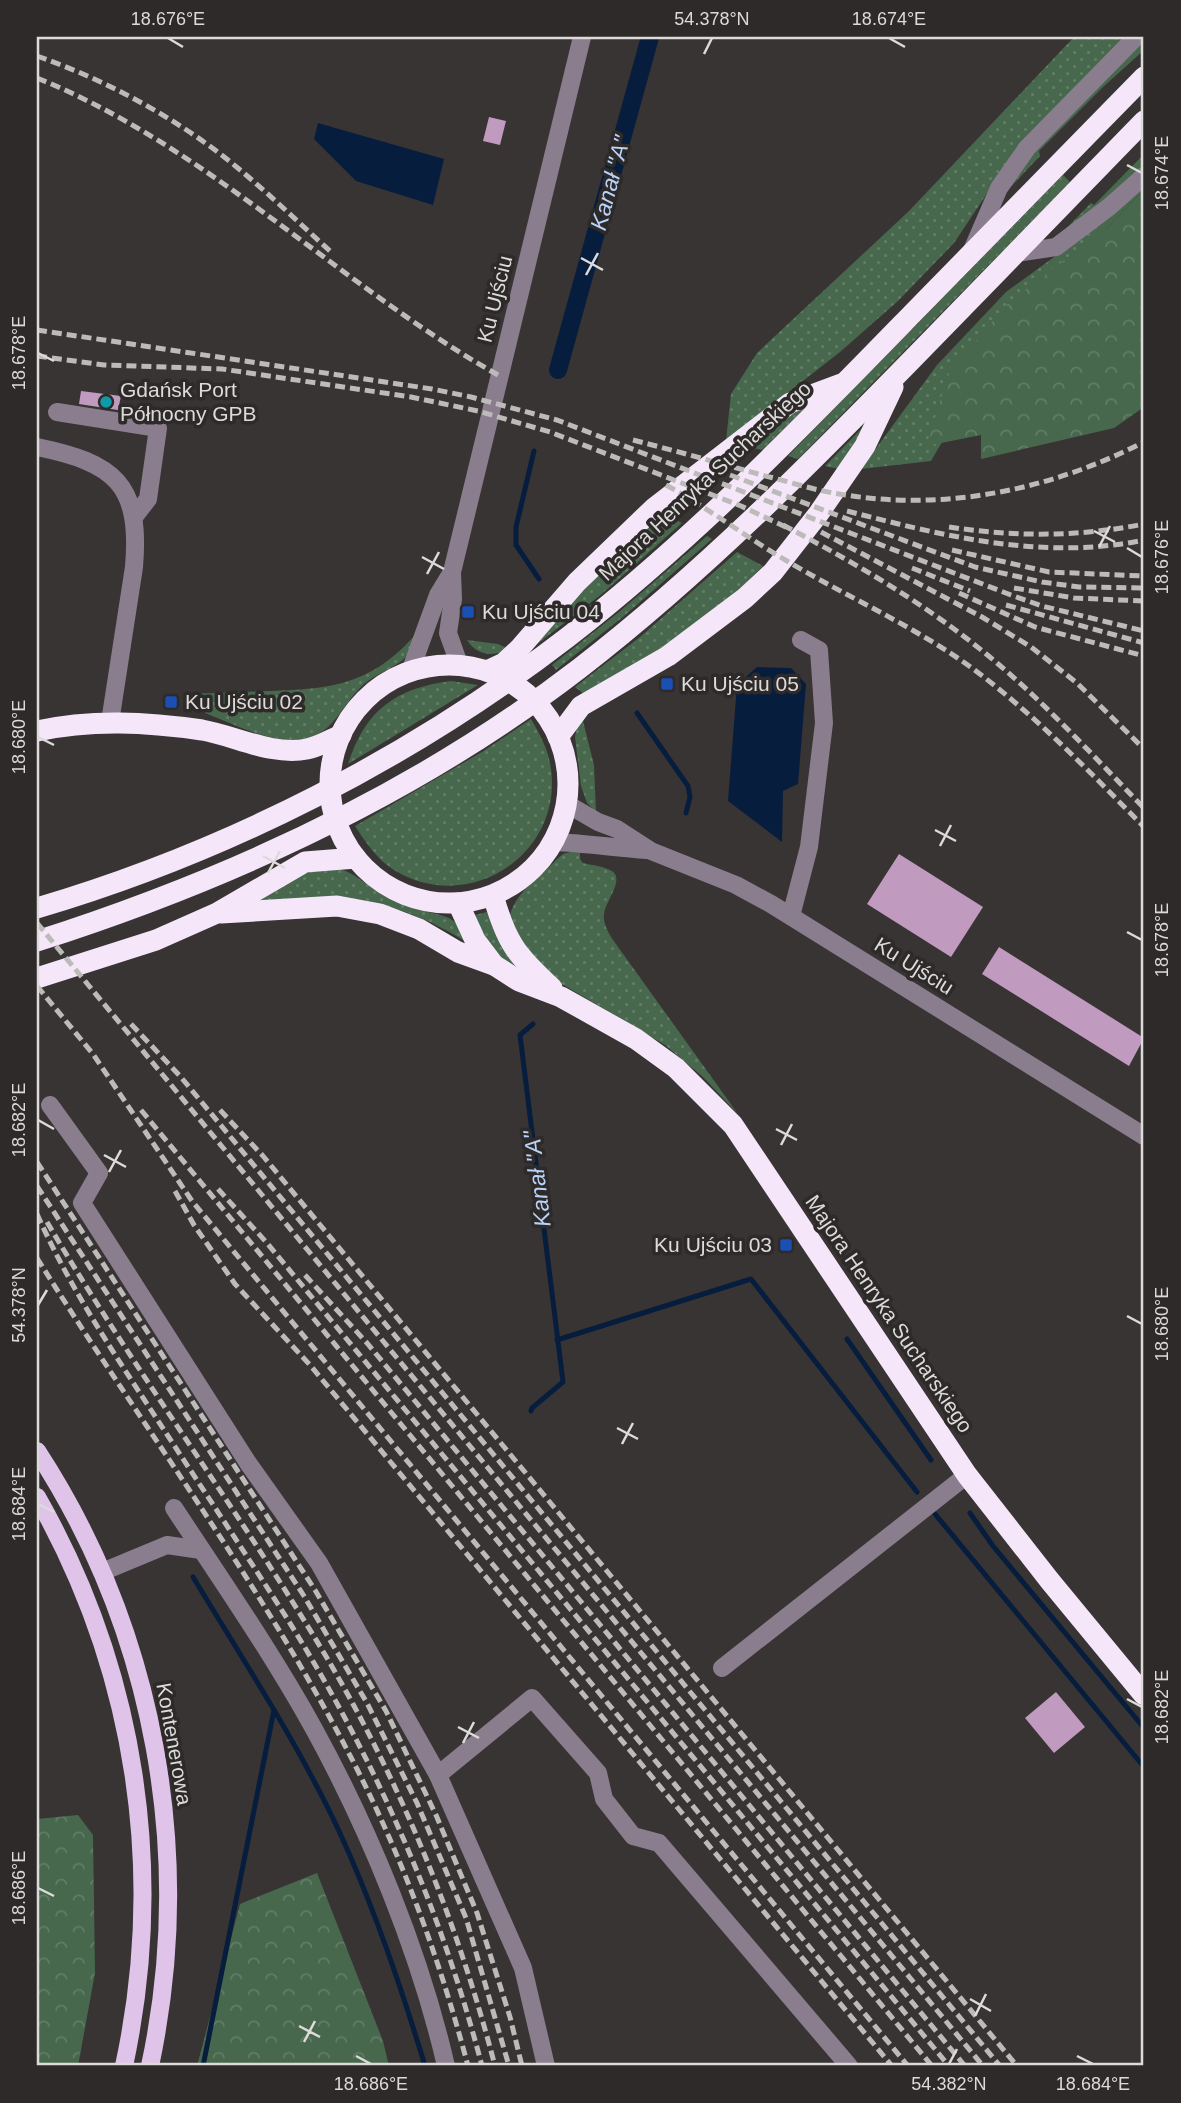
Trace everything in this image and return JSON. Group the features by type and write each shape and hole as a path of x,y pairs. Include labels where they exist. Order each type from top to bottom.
{"highway":[{"name":"Majora Henryka Sucharskiego","path":"37,908 170,862 325,790 467,708 566,638 695,530 775,453 1144,77"},
{"path":"37,941 127,911 215,877 343,817 479,738 578,669 631,627 724,545 811,462 1144,121"},
{"path":"558,737 581,706 668,656 736,606 773,572 865,446 899,373"},
{"path":"487,671 504,663 519,649 577,582 654,508 790,403 847,382"},
{"path":"459,664 487,671 525,692 539,706 558,737 567,765 567,804 561,826 542,859 530,872 493,895 457,903 414,896 390,886 356,858 335,817 331,800 332,766 341,735 350,719 374,693 411,669 459,664"},
{"path":"37,731 110,722 161,724 206,731 290,751 309,749 341,735"},
{"path":"37,978 156,940 217,913 306,862 356,858"},
{"name":"Majora Henryka Sucharskiego","path":"493,895 507,940 527,965 561,997"},
{"name":"Majora Henryka Sucharskiego","path":"457,903 475,940 494,965 519,981 561,997 636,1039 676,1068 733,1125 967,1475 1144,1695"},
{"path":"217,913 337,906 369,912 419,929 458,951 494,965"}],"main road":[{"name":"Kontenerowa","path":"37,1451 76,1518 120,1616 142,1686 157,1755 168,1875 167,1939 150,2066"},
{"name":"Kontenerowa","path":"37,1497 68,1556 102,1640 126,1724 136,1783 143,1858 143,1926 137,1994 124,2066"}],"street":[{"name":"Ku Ujściu","path":"459,664 448,633 453,599 452,572 582,37"},
{"path":"970,255 999,188 1027,148 1136,37"},
{"path":"1016,253 1056,247 1109,207 1144,176"},
{"path":"57,412 159,428 148,499 134,517"},
{"path":"37,447 67,453 97,464 117,480 127,495 134,517 134,567 110,722"},
{"name":"Ku Ujściu","path":"411,669 438,595 452,572"},
{"path":"791,916 808,848 824,723 819,650 801,640"},
{"name":"Ku Ujściu","path":"567,804 598,822 617,829 651,851 736,885 791,916 1144,1136"},
{"name":"Ku Ujściu","path":"553,842 589,843 607,848 651,851"},
{"path":"50,1105 99,1173 82,1203 248,1463 319,1563 438,1775 523,1968 546,2066"},
{"path":"722,1668 967,1475"},
{"path":"174,1508 260,1639 308,1719 356,1815 399,1916 428,2001 446,2066"},
{"path":"102,1572 167,1545 201,1550"},
{"path":"438,1775 532,1698 598,1773 604,1799 633,1836 659,1843 849,2066"}],"green space":[{"path":"1074,37 1129,37 1006,165 954,243 898,301 840,352 726,441 731,394 757,353 909,211"},
{"path":"1144,37 1144,50 1039,151 1040,156 1005,193 1020,165"},
{"path":"1144,154 1144,168 1054,241 1091,203 1094,205"},
{"path":"1063,175 1070,182 798,459 788,456"},
{"path":"1144,184 1144,190 1107,228 926,445 942,442 931,461 861,469 937,365 1006,292 1072,244"},
{"path":"1144,190 1144,407 1114,428 981,459 981,435 926,446 949,373 1009,302 1107,228"},
{"path":"806,401 810,403 762,450 749,447"},
{"path":"867,423 839,469 825,466"},
{"path":"664,514 682,523 603,593 536,645 601,570"},
{"path":"707,536 712,539 623,617 556,670 552,665 619,612"},
{"path":"737,552 763,566 734,595 681,638 584,694 575,687 640,637"},
{"path":"416,634 404,659 363,685 333,722 315,736 284,740 267,736 205,713 206,708 191,705 186,700 188,694 293,690 350,680 383,664"},
{"path":"467,640 498,644 509,649 497,653 480,652"},
{"path":"451,681 478,685 348,764 364,729 385,705 414,689"},
{"path":"582,717 594,765 596,812 587,803 581,786 575,737"},
{"path":"531,719 549,757 551,795 543,824 528,848 507,868 481,880 453,886 423,883 394,870 372,850 355,826 482,752"},
{"path":"580,849 583,863 610,870 615,874 616,884 604,914 605,925 611,937 738,1114 703,1077 665,1045 545,974 509,925 510,914 519,896 563,854"},
{"path":"338,868 402,905 449,918 455,922 469,944 418,917 367,902 313,898 256,904 254,901 308,871"},
{"path":"487,912 493,929 526,974 509,964 488,942 475,915"},
{"path":"78,1815 93,1835 95,1973 78,2066 37,2066 37,1819"},
{"path":"317,1873 383,2041 389,2066 197,2066 240,1904"}],"water":[{"path":"318,123 444,159 433,205 356,181 314,139"},
{"path":"757,667 791,668 806,684 798,784 783,791 782,842 728,801 737,685"}],"building":[{"path":"489,117 506,121 500,145 483,141"},
{"path":"81,391 121,396 118,410 79,404"},
{"path":"899,854 983,907 951,957 867,904"},
{"path":"999,947 1144,1038 1129,1066 982,974"},
{"path":"1056,1692 1085,1727 1054,1753 1025,1718"}],"waterway":[{"name":"Kanał \"A\"","path":"558,370 650,37"},
{"name":"Kanał \"A\"","path":"534,451 516,527 516,545 539,579"},
{"name":"Kanał \"A\"","path":"637,713 688,786 690,797 686,813"},
{"name":"Kanał \"A\"","path":"531,1411 563,1382 520,1035 533,1024"},
{"path":"557,1340 751,1279 917,1492"},
{"path":"847,1339 931,1460"},
{"path":"970,1513 993,1546 1144,1728"},
{"path":"935,1514 1144,1767"},
{"path":"193,1577 288,1734 339,1831 386,1947 425,2066"},
{"path":"203,2066 274,1710"}],"railway":[{"path":"37,56 88,76 137,100 184,128 241,171 331,252"},
{"path":"37,78 99,107 159,141 383,300 498,375"},
{"path":"37,330 432,389 557,420 1011,595 1042,606 1144,631"},
{"path":"37,356 104,365 222,369 411,397 478,411 550,432 741,506 790,529"},
{"path":"633,440 829,492 879,499 918,500 996,493 1034,484 1072,473 1144,442"},
{"path":"730,475 975,567 1079,587 1144,588"},
{"path":"666,485 787,561 904,625 972,668 1040,724 1144,827"},
{"path":"847,511 957,537 1031,547 1106,546 1144,540"},
{"path":"949,527 998,533 1047,534 1144,524"},
{"path":"783,525 894,588 972,643 1035,697 1144,808"},
{"path":"821,532 982,617 1031,647 1077,683 1144,749"},
{"path":"952,550 1049,572 1144,576"},
{"path":"912,568 970,591"},
{"path":"1014,588 1074,598 1144,601"},
{"path":"959,593 1035,627 1144,656"},
{"path":"1006,605 1144,643"},
{"path":"37,923 983,2066"},
{"path":"37,986 93,1054 192,1201 908,2066"},
{"path":"131,1024 180,1076 1000,2066"},
{"path":"141,1110 932,2066"},
{"path":"220,1110 263,1156 1017,2066"},
{"path":"37,1162 315,1590 386,1711 436,1815 477,1913 510,2017 522,2066"},
{"path":"37,1186 304,1596 367,1703 417,1803 466,1918 509,2066"},
{"path":"218,1189 267,1243 949,2066"},
{"path":"175,1191 194,1225 235,1284 310,1365 892,2066"},
{"path":"37,1214 90,1314 281,1609 344,1717 400,1830 424,1888 446,1946 482,2066"},
{"path":"47,1222 114,1330 288,1594 349,1697 400,1799 444,1904 463,1957 495,2066"},
{"path":"37,1258 244,1573 284,1638 357,1769 391,1841 420,1915 468,2066"},
{"path":"305,1275 367,1343 965,2066"}],"place":[{"name":"Gdańsk Port Północny GPB","path":"106,402"},
{"name":"Ku Ujściu 04","path":"468,612"},
{"name":"Ku Ujściu 05","path":"667,684"},
{"name":"Ku Ujściu 02","path":"171,702"},
{"name":"Ku Ujściu 03","path":"786,1245"}]}
